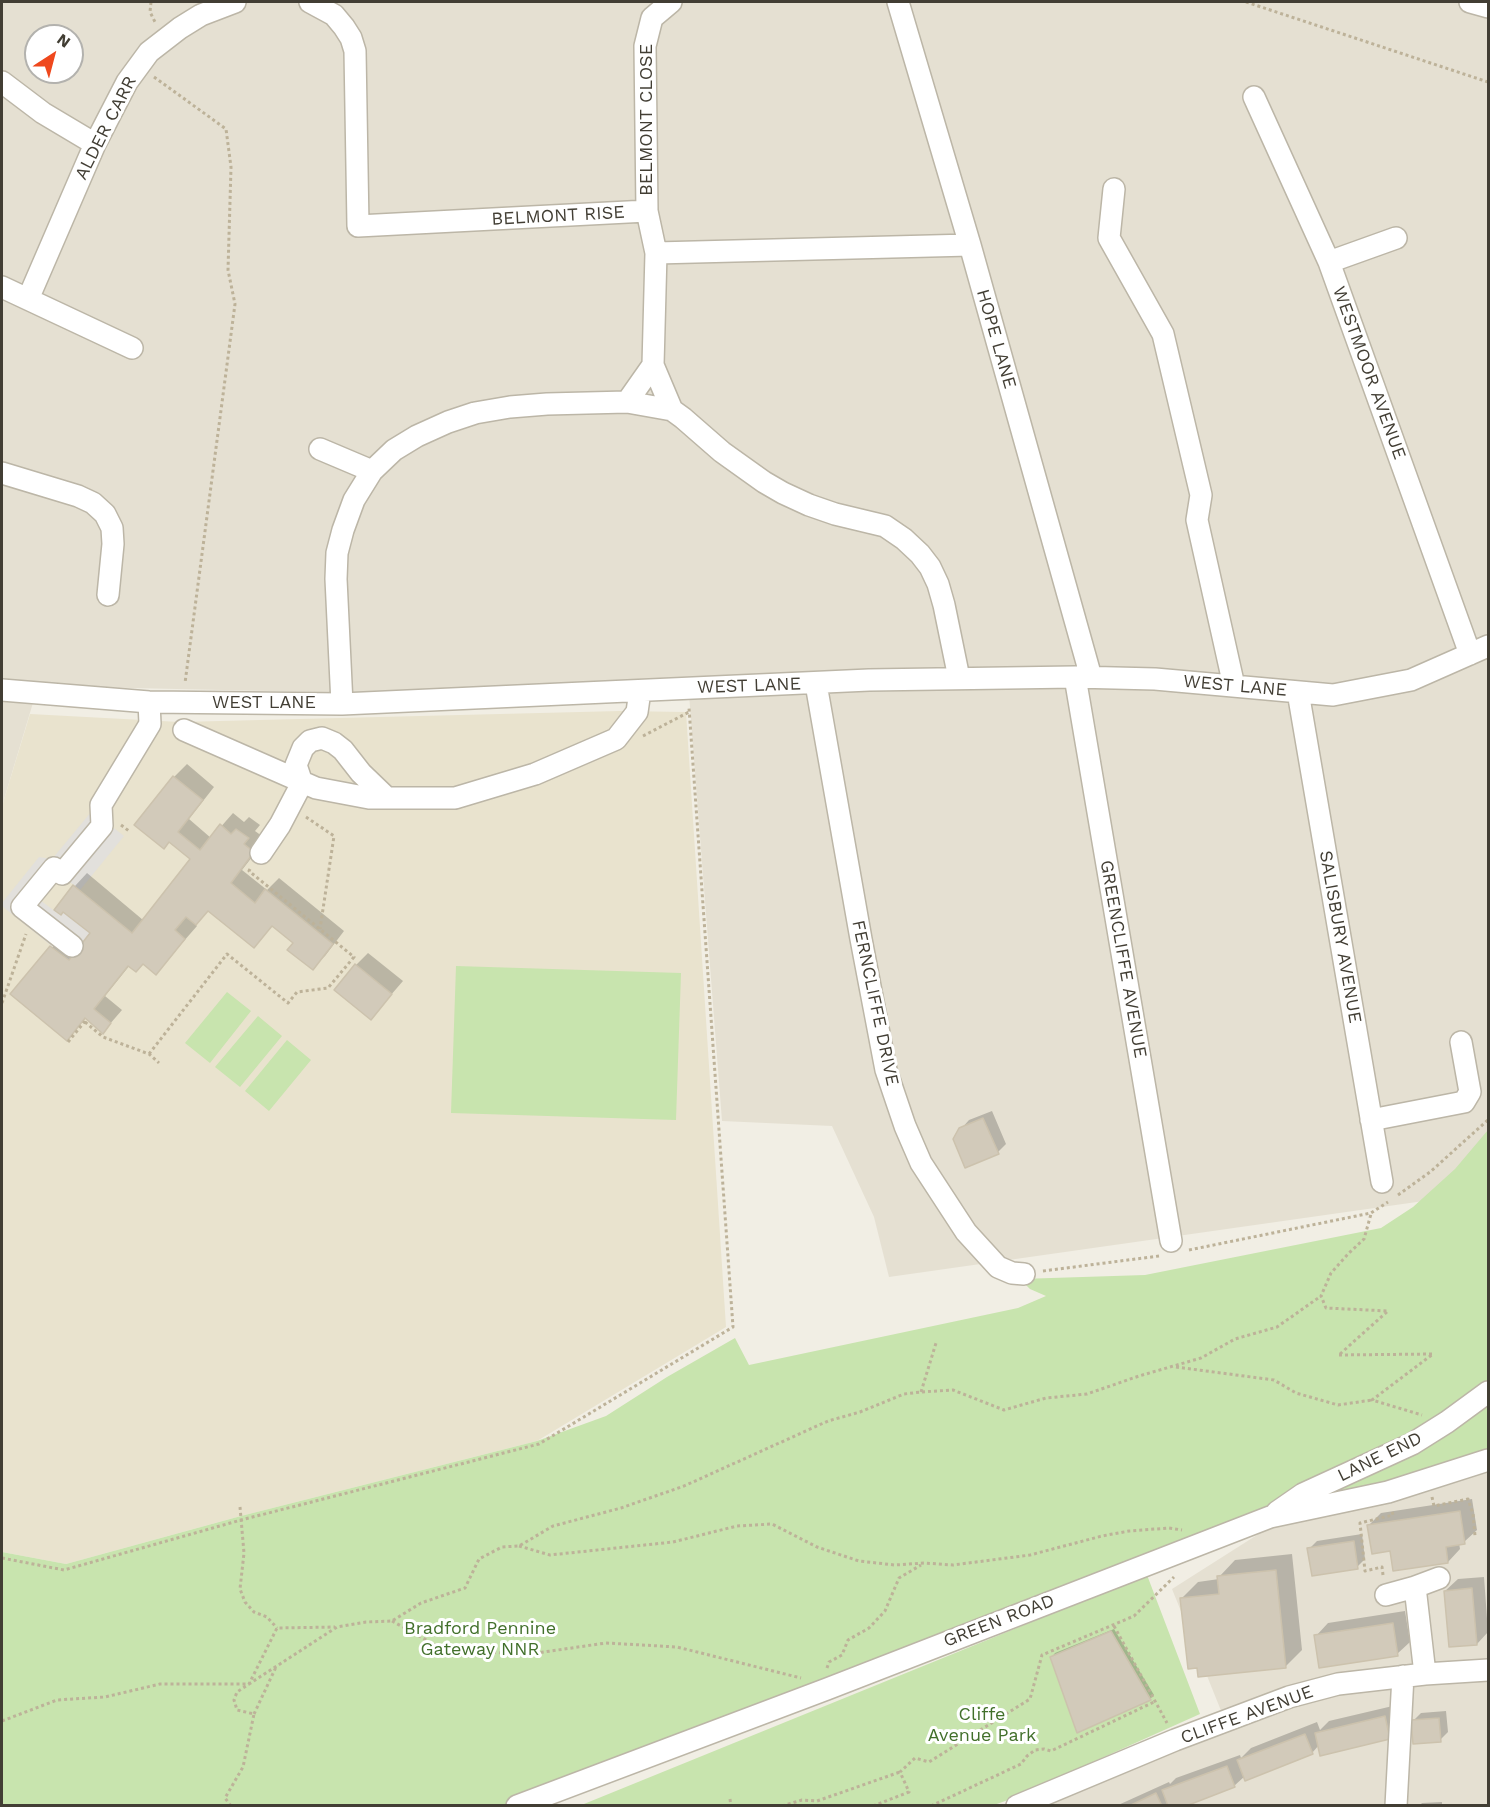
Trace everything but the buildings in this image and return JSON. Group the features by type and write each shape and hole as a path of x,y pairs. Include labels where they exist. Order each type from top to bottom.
{"street":[{"name":"ALDER CARR","path":"28,299 95,144 127,82 138,66 149,52 180,28 201,15 236,2"},
{"name":"BELMONT RISE","path":"310,2 334,15 351,38 355,51 358,226 647,211 656,253 653,365"},
{"name":"BELMONT CLOSE","path":"647,211 645,46 652,18 671,2"},
{"name":"HOPE LANE","path":"898,2 970,245 1083,677"},
{"path":"1470,2 1488,7"},
{"path":"2,82 43,113 95,144"},
{"name":"WESTMOOR AVENUE","path":"1254,97 1329,262 1479,650"},
{"path":"1114,189 1109,238 1163,334 1201,495 1197,520 1234,686"},
{"path":"1329,262 1396,238"},
{"path":"656,253 970,245"},
{"path":"2,287 132,348"},
{"path":"627,402 653,365"},
{"path":"653,365 672,410 722,452 774,488 809,505 885,526 904,538 920,554 930,567 938,584 959,678"},
{"path":"342,704 336,579 337,553 354,500 372,471 394,450 417,436 448,422 475,413 510,407 627,402 672,410"},
{"path":"320,449 372,471"},
{"path":"2,473 78,496 93,503 105,514 112,528 113,543 108,595"},
{"name":"WEST LANE","path":"2,690 149,702 342,704 959,678 1083,677 1155,679 1332,695 1411,680 1479,650"},
{"name":"GREENCLIFFE AVENUE","path":"1083,677 1172,1249"},
{"name":"FERNCLIFFE DRIVE","path":"816,684 886,1070 905,1126 921,1163 966,1232 998,1267 1012,1274 1024,1274"},
{"path":"184,730 307,785 351,796 455,798 535,774 616,739 637,712 640,691"},
{"name":"SALISBURY AVENUE","path":"1298,692 1382,1182"},
{"path":"72,946 22,907 54,868 63,874 102,826 101,805 150,724 149,702"},
{"path":"307,785 296,765 303,748 310,741 322,738 334,742 343,750 361,773 387,798"},
{"path":"261,853 307,785"},
{"path":"1371,1120 1464,1102 1470,1092 1461,1042"},
{"name":"LANE END","path":"1269,1517 1303,1494 1412,1444 1488,1392"},
{"name":"GREEN ROAD","path":"517,1806 827,1689 1269,1517 1388,1492 1488,1460"},
{"path":"1386,1595 1439,1578"},
{"path":"1415,1587 1425,1674"},
{"name":"CLIFFE AVENUE","path":"1017,1806 1175,1740 1289,1697 1338,1684 1403,1676 1488,1670"},
{"path":"1396,1806 1403,1676"}],"path":[{"path":"1246,2 1488,82"},
{"path":"138,66 226,129 231,168 228,270 235,304 182,703"},
{"path":"2,1558 64,1570 241,1520 539,1444 733,1327 688,689"},
{"path":"641,738 689,712"},
{"path":"307,785 298,811 334,836 320,929"},
{"path":"149,1054 227,954 288,1003 297,992 328,988 354,957 249,871 261,853"},
{"path":"2,1003 33,915"},
{"path":"68,1042 86,1021 103,1037 149,1054 159,1063"},
{"path":"1024,1274 1371,1213 1430,1172 1488,1120"},
{"path":"519,1546 553,1526 621,1508 684,1486 828,1421 860,1412 904,1394 953,1390 1004,1410 1046,1398 1087,1394 1201,1358 1235,1339 1277,1327 1321,1296 1331,1273 1364,1239 1371,1213"},
{"path":"1321,1296 1326,1308 1388,1311 1339,1355 1433,1354 1372,1400"},
{"path":"921,1392 936,1343"},
{"path":"1173,1367 1274,1380 1296,1393 1338,1405 1372,1400 1447,1422"},
{"path":"1434,1506 1468,1499 1473,1514 1475,1536"},
{"path":"240,1507 244,1553 240,1589 245,1602 254,1612 267,1617 277,1628 337,1627 366,1622 392,1621 421,1603 465,1588 480,1559 502,1547 519,1546 550,1555 673,1542 737,1526 772,1524 817,1547 859,1561 895,1565 924,1563 953,1565 1030,1555 1129,1531 1169,1527 1217,1536"},
{"path":"1386,1595 1382,1567 1365,1571 1360,1522 1393,1515"},
{"path":"392,1621 439,1647 523,1655 606,1643 676,1647 771,1669 802,1678 827,1689 826,1674 829,1662 842,1654 848,1640 869,1628 885,1611 899,1578 924,1563"},
{"path":"783,1806 802,1800 816,1801 900,1772 915,1758 929,1762 1030,1699 1042,1655 1134,1616"},
{"path":"932,1806 1022,1764 1035,1750 1051,1751 1156,1701 1113,1625"},
{"path":"254,1714 237,1710 234,1700 237,1692 337,1627"},
{"path":"249,1684 277,1628"},
{"path":"231,1806 225,1798 243,1767 254,1714 276,1667"},
{"path":"2,1721 57,1700 105,1697 160,1684 249,1684"},
{"path":"873,1806 909,1792 900,1772"},
{"path":"730,1799 731,1806"},
{"path":"816,1801 818,1806"}],"shaded area":[{"path":"2,2 1488,2 1488,1176 1466,1195 889,1277 874,1217 832,1126 722,1121 688,681 362,693 38,686 2,806"},
{"path":"620,711 686,712 726,1327 537,1441 241,1516 66,1564 2,1552 2,806 30,714 180,722"},
{"path":"92,811 124,836 80,890 66,879 51,877 36,897 60,915 63,912 90,933 69,960 2,906 2,903 39,857 52,859"},
{"path":"1488,1469 1488,1805 1044,1806 1228,1728 1172,1589 1268,1528"}],"green space":[{"path":"456,966 681,973 676,1120 451,1113"},
{"path":"227,992 251,1011 210,1063 185,1043"},
{"path":"258,1016 282,1036 240,1087 215,1067"},
{"path":"287,1040 311,1060 269,1111 245,1091"},
{"name":"Bradford Pennine Gateway NNR","path":"1488,1130 1488,1451 1451,1465 1291,1506 1012,1605 685,1738 509,1805 2,1805 2,1552 66,1564 241,1516 537,1441 606,1416 667,1377 735,1338 749,1365 1018,1308 1046,1296 1030,1289 1020,1279 1145,1275 1381,1228 1413,1207 1455,1169"},
{"name":"Cliffe Avenue Park","path":"1147,1575 1200,1714 1008,1800 994,1805 579,1806"}]}
